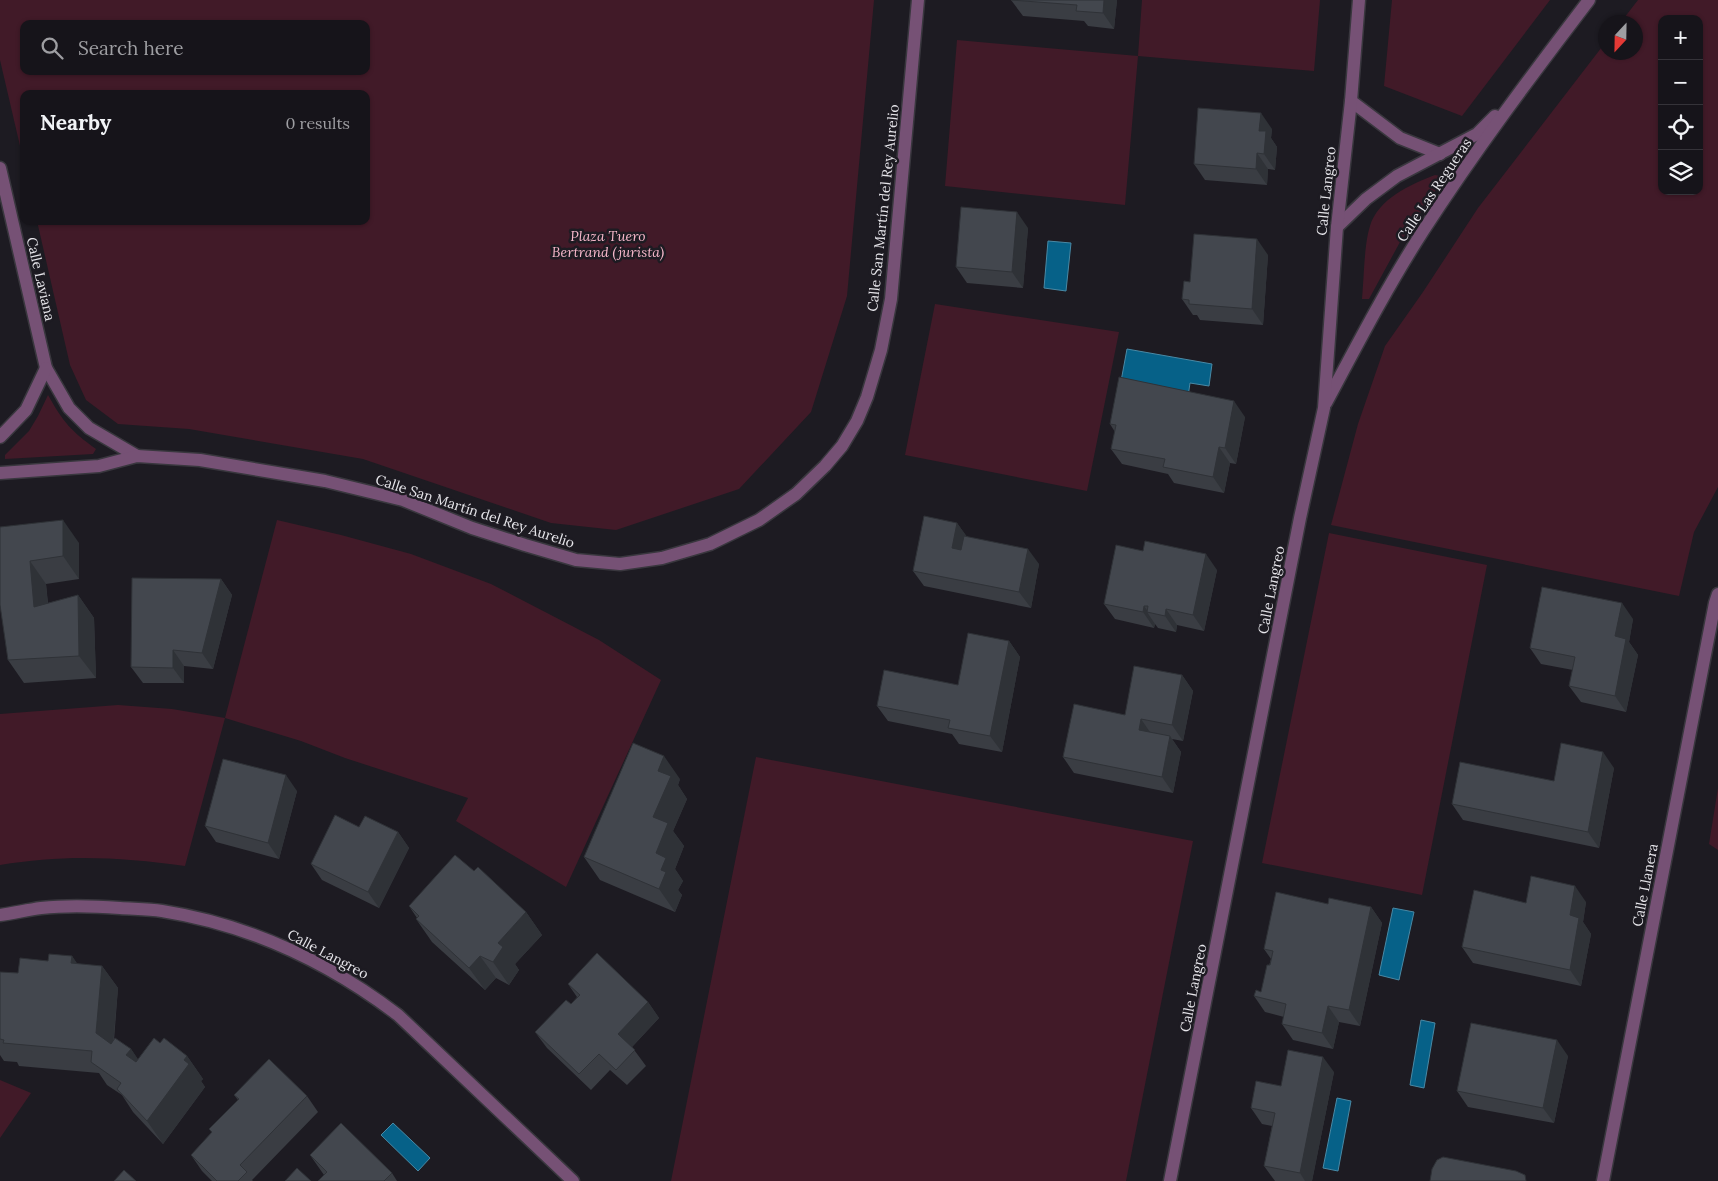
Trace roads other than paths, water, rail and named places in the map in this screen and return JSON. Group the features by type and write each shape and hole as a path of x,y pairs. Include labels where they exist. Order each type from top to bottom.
{"street":[{"name":"Calle San Martín del Rey Aurelio","path":"0,473 99,466 137,456 200,460 325,481 403,500 472,528 525,545 576,560 620,564 662,558 710,544 759,520 796,494 825,466 842,446 857,421 867,397 881,350 892,299 918,0"},
{"name":"Calle Langreo","path":"1170,1181 1300,518 1324,408 1337,227 1351,101 1359,0"},
{"name":"Calle Las Regueras","path":"1324,408 1374,314 1422,232 1516,95 1589,0"},
{"path":"1337,227 1366,199 1397,176 1477,134 1516,95"},
{"path":"1351,101 1400,138 1440,154"},
{"name":"Calle Laviana","path":"0,168 46,368 69,408 89,428 137,456"},
{"path":"0,437 26,410 46,368"},
{"name":"Calle Llanera","path":"1603,1181 1718,594"},
{"name":"Calle Langreo","path":"0,915 42,908 102,907 161,911 225,924 300,953 338,973 398,1015 573,1181"}],"water":[{"path":"1048,241 1071,243 1066,291 1044,288"},
{"path":"1127,349 1212,364 1209,386 1190,383 1187,404 1119,392"},
{"path":"1393,908 1414,912 1399,980 1379,975"},
{"path":"1421,1020 1435,1023 1424,1088 1410,1085"},
{"path":"1337,1098 1351,1101 1338,1171 1323,1168"},
{"path":"393,1123 430,1158 418,1171 381,1135"}],"park label":[{"name":"Plaza Tuero Bertrand (jurista)","path":"608,244"}]}
